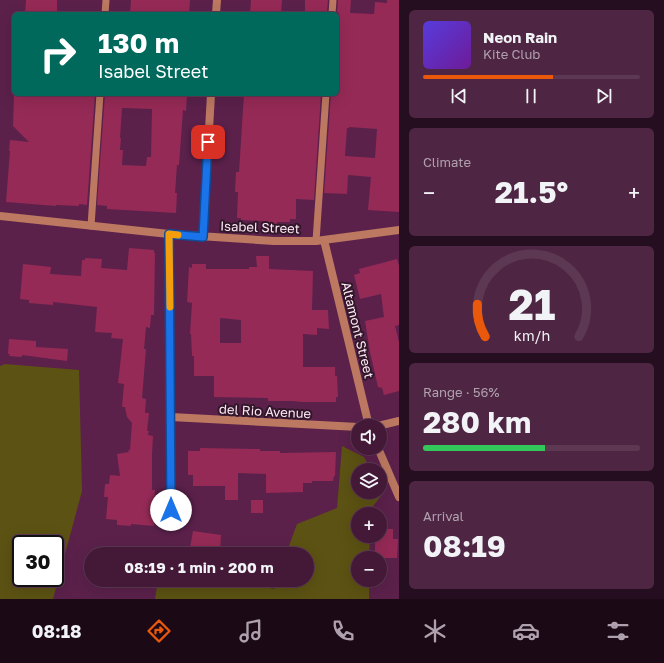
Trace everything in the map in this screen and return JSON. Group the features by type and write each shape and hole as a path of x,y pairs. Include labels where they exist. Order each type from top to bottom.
{"street":[{"path":"216,12 217,0"},
{"path":"203,237 211,96"},
{"name":"Isabel Street","path":"0,216 169,234 274,241 320,240 399,230"},
{"path":"169,234 171,510"},
{"name":"Altamont Street","path":"320,240 367,419"},
{"name":"del Rio Avenue","path":"171,417 271,424 351,427"},
{"path":"387,424 399,421"},
{"path":"381,455 399,497"}],"lane":[{"path":"105,12 106,0"},
{"path":"332,12 333,0"},
{"path":"91,226 100,96"},
{"path":"320,240 326,96"}],"shaded area":[{"path":"5,364 79,370 82,491 64,558 64,535 12,535 12,587 56,587 53,599 0,599 0,366"},
{"path":"342,446 351,450 351,455 360,455 364,457 367,463 351,463 351,499 379,499 372,507 351,507 351,543 370,543 369,551 351,551 351,587 369,587 369,599 155,599 157,587 265,587 274,589 275,587 314,587 314,547 289,547 297,524 337,508"}],"building":[{"path":"26,0 57,0 57,12 25,12"},
{"path":"131,0 190,0 189,12 130,12"},
{"path":"251,0 282,0 281,12 250,12"},
{"path":"305,0 328,0 327,12 305,12"},
{"path":"338,0 351,0 350,13 374,14 375,2 387,3 387,0 399,0 399,212 368,210 371,177 348,175 347,194 324,193 331,96 339,96","holes":["347,128 377,129 375,158 345,156"]},
{"path":"14,96 95,96 87,205 79,204 79,206 56,206 6,202 10,140 29,142 13,126"},
{"path":"105,96 187,96 186,111 183,110 179,165 177,165 175,193 177,193 176,213 107,209 107,206 97,205","holes":["122,108 152,109 151,157 147,157 146,166 122,165 123,150 120,150"]},
{"path":"244,96 321,96 314,200 296,199 296,219 290,219 290,222 277,222 277,225 263,224 263,221 241,220 241,218 237,218 238,192 235,192 236,172 239,172"},
{"path":"129,248 154,250 155,253 154,315 151,315 150,328 146,327 144,349 146,349 142,398 146,399 145,413 149,413 148,435 153,436 152,490 155,490 153,515 155,515 154,526 131,524 131,526 117,525 117,520 106,519 108,497 104,497 105,484 109,484 110,475 120,476 117,454 129,452 128,450 130,450 132,423 127,417 125,407 122,407 124,384 118,383 123,339 111,338 112,333 95,332 97,307 53,302 53,305 29,303 29,300 20,299 23,264 51,267 50,274 81,276 82,260 85,260 85,258 102,259 101,268 127,270"},
{"path":"256,256 269,256 269,269 313,271 312,310 328,310 329,329 317,328 317,335 303,334 303,367 335,367 338,397 336,397 336,402 268,401 268,398 214,397 214,376 194,376 194,356 192,356 190,334 192,303 187,302 189,267 192,268 192,264 206,264 206,269 249,269 249,267 257,267","holes":["220,318 241,320 241,343 220,343"]},
{"path":"397,259 399,266 399,325 395,326 399,342 399,391 384,395 382,388 378,387 365,321 384,317 381,294 360,299 354,275 360,273 359,269"},
{"path":"9,339 36,341 36,347 68,349 67,361 22,355 22,357 9,356"},
{"path":"200,448 260,449 260,451 280,451 280,453 336,452 335,476 333,481 312,481 312,483 303,483 303,492 266,493 266,474 238,473 238,500 225,500 225,486 193,486 193,475 188,475 188,451 200,451"},
{"path":"251,500 263,500 263,513 251,513"},
{"path":"387,529 393,529 393,539 398,539 397,558 387,558 387,551 375,551 375,543 387,543"},
{"path":"193,531 221,535 220,547 190,547"}],"slow traffic":[{"path":"170,307 169,234 178,235"}],"route":[{"path":"171,510 169,234 203,237 208,142"}]}
